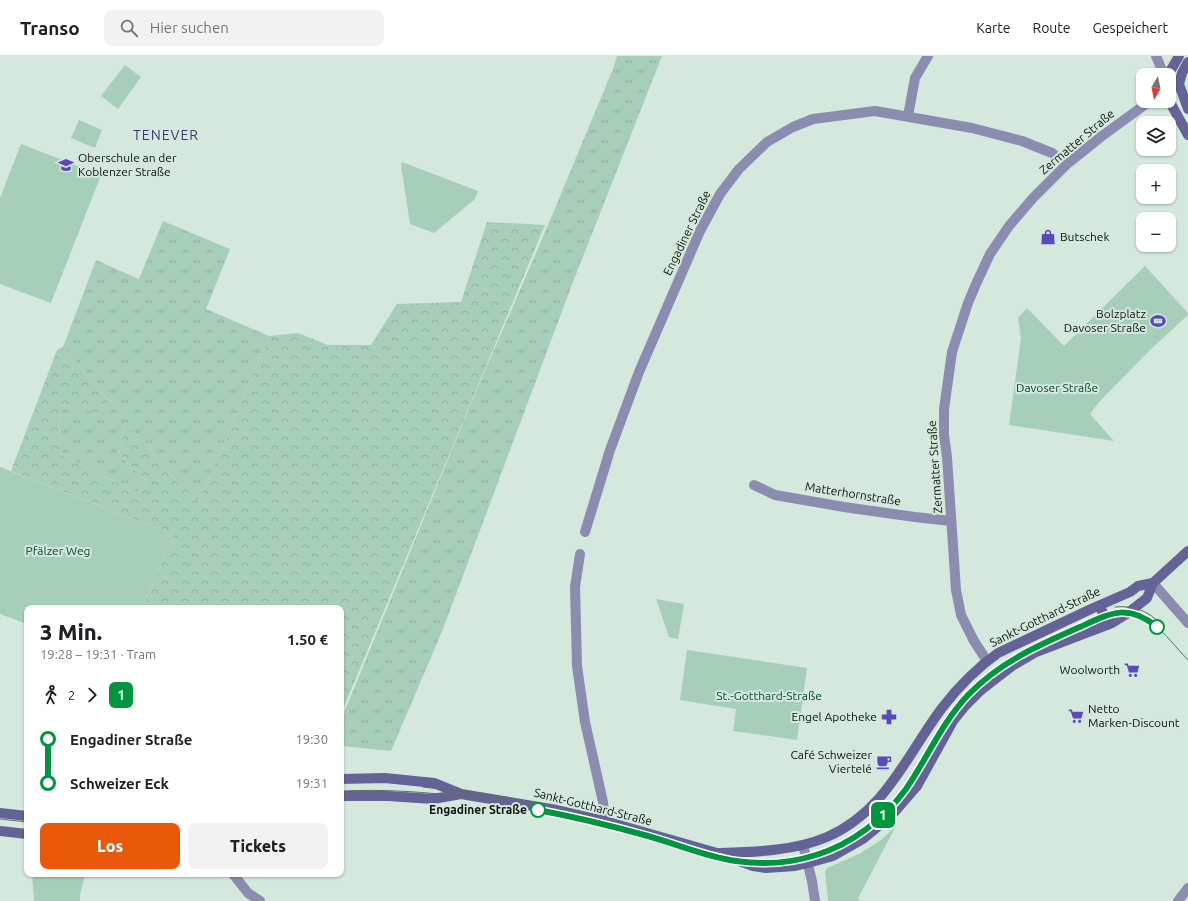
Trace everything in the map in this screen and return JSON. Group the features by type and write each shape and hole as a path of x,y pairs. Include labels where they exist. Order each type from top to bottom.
{"street":[{"path":"908,116 915,78 928,56"},
{"path":"1156,56 1161,68"},
{"path":"1172,68 1179,56"},
{"path":"1176,81 1188,62"},
{"path":"1176,88 1188,109"},
{"name":"Zermatter Straße","path":"987,661 974,642 961,615 956,590 944,435 944,409 952,352 968,303 976,284 990,254 1009,226 1033,198 1067,164 1140,108"},
{"path":"1173,108 1188,135"},
{"name":"Engadiner Straße","path":"585,532 610,450 639,372 700,231 720,194 736,173 767,142 813,119 875,111 972,128 1022,141 1052,153 1067,164"},
{"name":"Matterhornstraße","path":"754,485 775,495 915,518 951,521"},
{"name":"Sankt-Gotthard-Straße","path":"344,779 385,778 434,783 461,794 557,810 605,821 716,853 737,862 753,866 766,868 795,866 808,863 833,856 863,839 891,816 917,786 953,721 965,706 986,686 1012,666 1036,652 1112,623 1125,615 1147,598 1153,583 1188,552"},
{"path":"580,554 576,587 577,666 585,722 604,802 605,821"},
{"path":"1153,583 1188,623"},
{"name":"Sankt-Gotthard-Straße","path":"716,853 755,852 803,844 826,837 845,827 866,812 884,794 942,708 966,680 987,661 998,653 1130,592 1138,586 1153,583"},
{"path":"1098,606 1103,611 1105,616 1104,626"},
{"name":"Sankt-Gotthard-Straße","path":"344,796 388,796 433,799 461,794"},
{"path":"0,813 24,816"},
{"path":"0,831 24,834"},
{"path":"803,844 815,901"},
{"path":"236,877 248,893 260,901"},
{"path":"1178,901 1188,888"}],"green space":[{"path":"617,56 662,56 573,282 443,629 391,751 344,746 344,713 474,396 548,225 613,69"},
{"path":"125,65 141,77 118,109 101,96"},
{"path":"79,120 102,130 95,148 71,138"},
{"path":"21,144 101,175 51,303 0,284 0,198"},
{"path":"402,162 478,191 475,199 434,233 410,224 401,165"},
{"path":"163,221 230,249 206,309 269,336 197,506 126,422 119,454 146,481 137,493 62,455 58,427 63,405 100,412 109,401 63,347 96,260 139,279"},
{"path":"487,222 545,225 344,707 344,605 143,605 174,535 11,471 57,350 63,347 109,401 100,413 63,405 58,427 62,455 137,493 146,481 119,454 126,422 197,506 269,336 298,333 328,345 371,345 397,304 461,302"},
{"name":"Davoser Straße","path":"1145,266 1188,313 1188,315 1150,350 1099,402 1090,414 1114,441 1009,425 1021,338 1018,318 1027,308 1064,346"},
{"name":"Pfälzer Weg","path":"0,467 174,535 143,605 24,605 24,623 0,614"},
{"path":"656,599 684,604 678,639 669,637"},
{"name":"St.-Gotthard-Straße","path":"687,650 807,668 797,740 733,731 736,709 680,700"},
{"path":"896,826 858,898 860,901 828,901 825,872 827,868 859,854 881,840"},
{"path":"32,877 84,877 80,901 34,901"}],"tram line":[{"path":"1115,607 1128,607 1146,612 1161,624"},
{"name":"1","path":"538,810 595,822 736,861 771,863 816,855 829,850 857,835 881,817 906,789 939,733 958,706 983,681 1013,658 1040,644 1094,620 1117,613 1135,614 1145,618 1157,627"},
{"path":"344,791 404,791 501,802 613,826 735,861 785,861 809,856 832,848 853,838 873,824 891,807 907,787 943,728 969,694 999,668 1034,647 1107,615 1121,613 1133,614 1154,624 1188,660"},
{"path":"423,787 503,797 589,814"},
{"path":"0,819 24,822"}],"place":[{"name":"Oberschule an der Koblenzer Straße","path":"66,165"},
{"name":"Butschek","path":"1048,237"},
{"name":"Bolzplatz Davoser Straße","path":"1158,321"},
{"name":"Woolworth","path":"1132,670"},
{"name":"Netto Marken-Discount","path":"1076,716"},
{"name":"Engel Apotheke","path":"889,717"},
{"name":"Café Schweizer Viertelé","path":"884,762"},
{"name":"Engadiner Straße","path":"538,810"}],"district":[{"name":"TENEVER","path":"166,135"}]}
